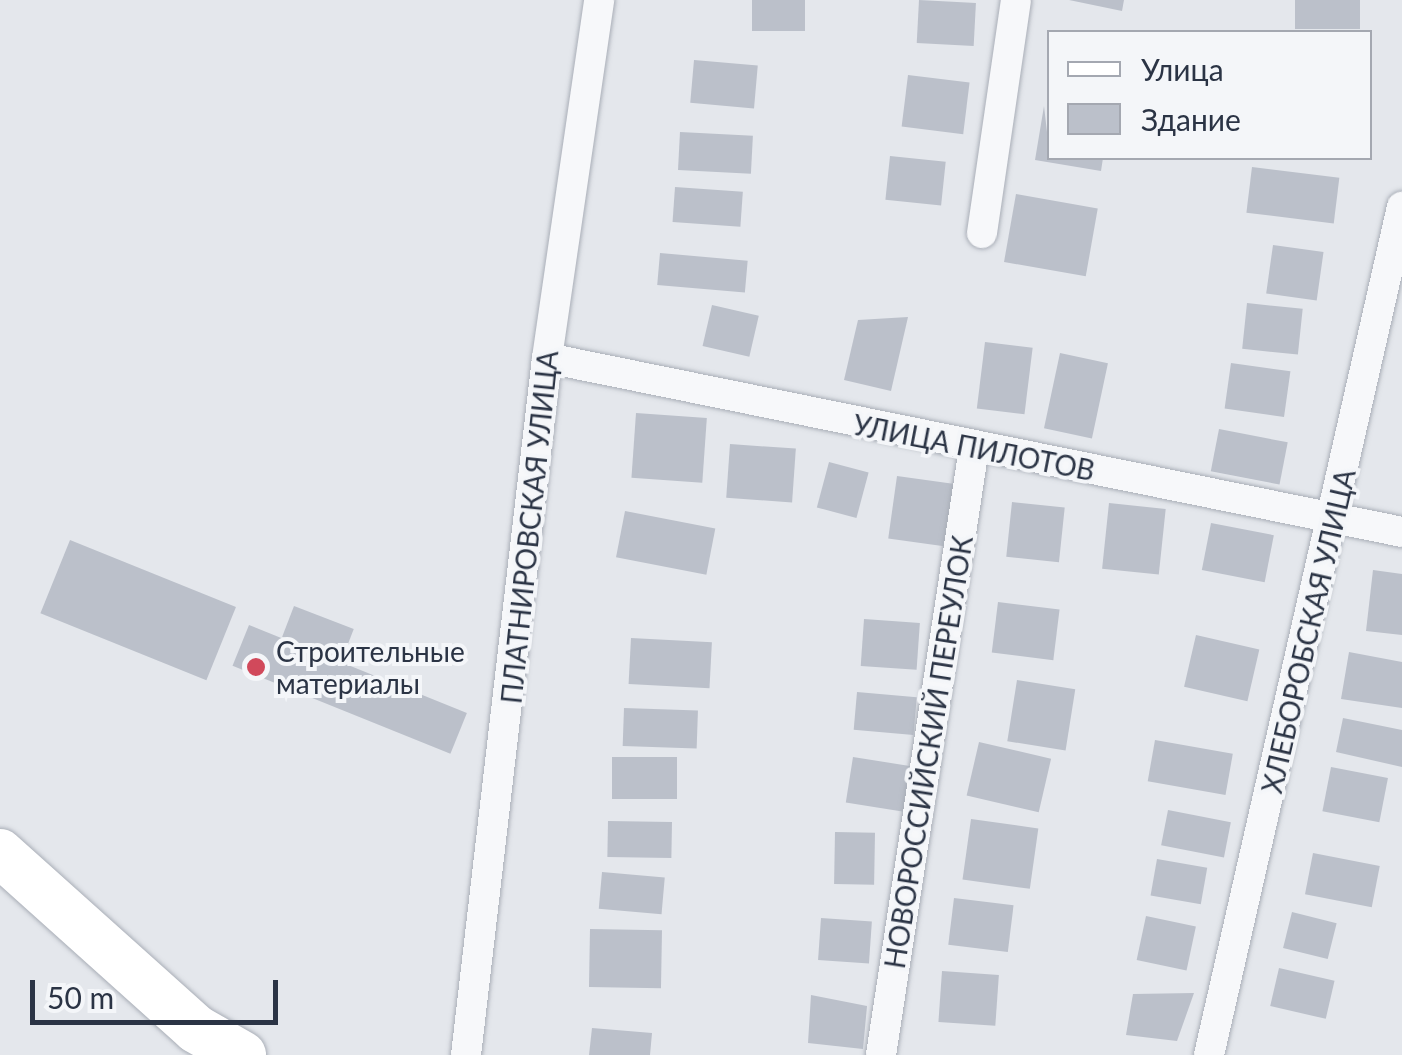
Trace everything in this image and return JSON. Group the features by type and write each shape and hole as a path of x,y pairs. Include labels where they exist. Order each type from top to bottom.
{"main road":[{"path":"0,853 196,1029 242,1055"}],"street":[{"name":"ПЛАТНИРОВСКАЯ УЛИЦА","path":"466,1055 546,358 599,0"},
{"path":"982,233 1016,0"},
{"name":"ХЛЕБОРОБСКАЯ УЛИЦА","path":"1209,1055 1335,518 1402,207"},
{"name":"УЛИЦА ПИЛОТОВ","path":"546,358 1402,532"},
{"name":"НОВОРОССИЙСКИЙ ПЕРЕУЛОК","path":"882,1055 974,448"}],"building":[{"path":"752,0 805,0 805,31 752,31"},
{"path":"919,0 976,3 974,46 917,43"},
{"path":"1069,0 1124,0 1122,11"},
{"path":"1295,0 1360,0 1360,29 1295,29"},
{"path":"694,60 758,66 754,108 690,103"},
{"path":"908,75 970,83 963,134 902,127"},
{"path":"1044,106 1047,160 1103,160 1101,171 1035,160"},
{"path":"680,132 753,136 751,174 678,170"},
{"path":"890,156 946,162 941,206 885,200"},
{"path":"1252,167 1339,178 1334,223 1246,213"},
{"path":"675,187 743,192 740,227 673,222"},
{"path":"1016,194 1098,208 1086,276 1004,262"},
{"path":"1273,245 1324,252 1317,301 1266,294"},
{"path":"660,253 748,261 745,293 657,285"},
{"path":"1247,303 1303,309 1298,355 1242,349"},
{"path":"712,305 759,316 749,357 703,346"},
{"path":"908,317 891,391 844,380 858,320"},
{"path":"985,342 1033,348 1024,414 977,409"},
{"path":"1060,353 1108,363 1092,439 1044,428"},
{"path":"1231,363 1290,371 1284,417 1225,409"},
{"path":"636,413 707,418 702,483 631,478"},
{"path":"1219,429 1288,442 1280,485 1211,471"},
{"path":"730,444 796,449 792,502 726,498"},
{"path":"829,462 869,473 856,518 817,507"},
{"path":"897,476 956,484 948,547 888,538"},
{"path":"1012,502 1065,508 1059,562 1006,557"},
{"path":"1109,503 1166,509 1159,575 1102,569"},
{"path":"625,511 715,529 706,575 616,557"},
{"path":"1211,523 1274,535 1265,582 1202,570"},
{"path":"70,540 236,607 206,680 40,613"},
{"path":"1373,570 1402,574 1402,635 1366,631"},
{"path":"998,602 1060,610 1053,660 992,653"},
{"path":"294,606 354,629 342,660 282,637"},
{"path":"864,619 920,623 917,670 861,666"},
{"path":"249,625 467,713 450,754 233,666"},
{"path":"1196,635 1259,650 1247,701 1184,687"},
{"path":"631,638 712,642 709,688 629,684"},
{"path":"1349,652 1402,662 1402,708 1341,699"},
{"path":"1017,680 1075,689 1066,750 1007,741"},
{"path":"857,692 917,697 913,735 854,730"},
{"path":"624,708 698,711 697,749 623,746"},
{"path":"1343,718 1402,730 1402,767 1336,752"},
{"path":"1155,740 1233,754 1226,795 1148,781"},
{"path":"979,742 1051,759 1039,812 967,796"},
{"path":"612,757 677,757 677,799 612,799"},
{"path":"853,757 914,767 907,812 846,802"},
{"path":"1331,767 1388,778 1379,822 1322,811"},
{"path":"1168,810 1231,822 1224,858 1161,845"},
{"path":"971,819 1038,828 1030,889 963,879"},
{"path":"608,821 672,822 671,858 607,857"},
{"path":"835,832 875,833 874,885 834,884"},
{"path":"1313,853 1380,866 1372,907 1305,894"},
{"path":"1157,859 1207,868 1201,904 1151,895"},
{"path":"602,872 665,877 662,914 599,909"},
{"path":"954,898 1014,905 1008,952 948,945"},
{"path":"1292,912 1337,923 1328,959 1283,948"},
{"path":"1146,916 1196,927 1187,971 1137,960"},
{"path":"821,918 872,922 869,963 818,960"},
{"path":"590,929 662,930 661,988 589,987"},
{"path":"1279,968 1335,981 1326,1019 1270,1006"},
{"path":"942,971 999,975 995,1026 938,1022"},
{"path":"1194,993 1177,1041 1126,1035 1133,994"},
{"path":"811,995 867,1006 863,1049 808,1043"},
{"path":"592,1028 652,1033 650,1055 589,1055"}],"place":[{"name":"Строительные материалы","path":"256,667"}]}
